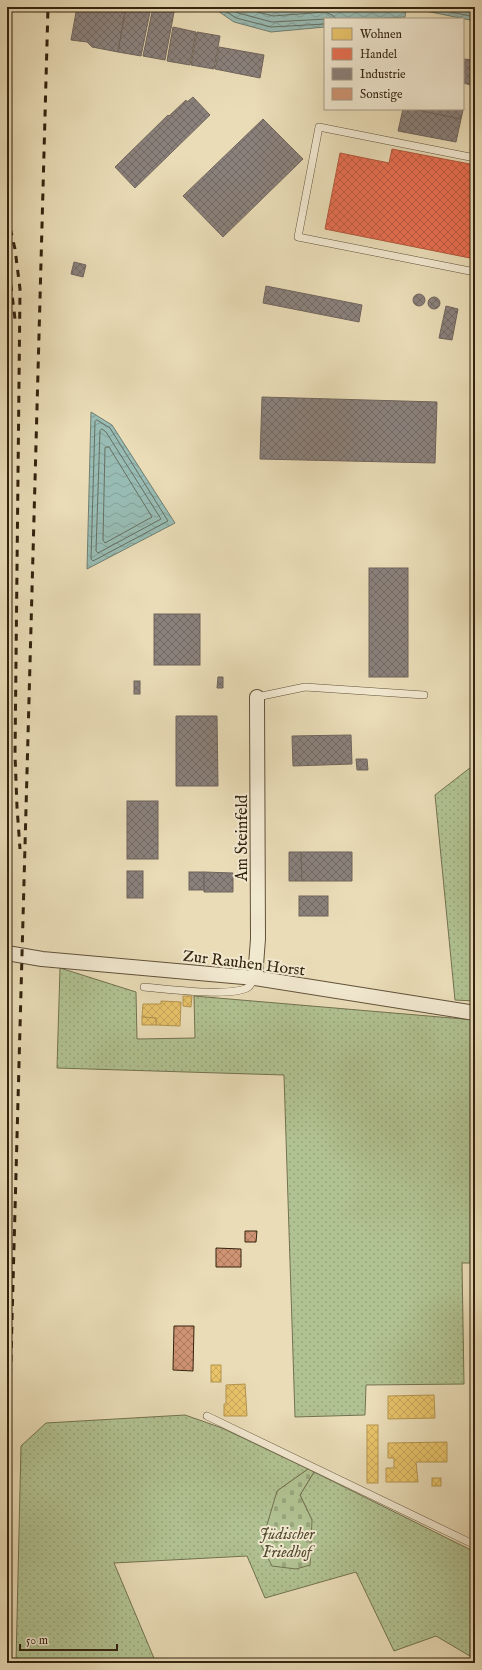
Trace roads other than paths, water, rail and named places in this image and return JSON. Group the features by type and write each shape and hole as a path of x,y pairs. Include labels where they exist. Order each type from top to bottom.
{"street":[{"name":"Am Steinfeld","path":"255,978 258,939 257,697"},
{"name":"Zur Rauhen Horst","path":"7,954 50,960 255,978 475,1013"}],"lane":[{"path":"475,158 319,127 298,237 475,272"},
{"path":"257,697 305,687 424,695"},
{"path":"144,987 210,992 237,992 249,987 255,978"},
{"path":"207,1416 475,1545"}],"water":[{"path":"212,7 406,7 405,17 324,18 324,27 271,32 234,22"},
{"path":"406,7 475,7 475,21"},
{"path":"91,412 112,425 175,523 87,569"}],"railway":[{"path":"7,1502 48,7"},
{"path":"7,215 15,249 20,289 15,755 20,849"},
{"path":"7,258 9,274"},
{"path":"9,270 15,319"},
{"path":"7,341 10,310"}],"park label":[{"name":"Jüdischer Friedhof","path":"287,1542"}]}
